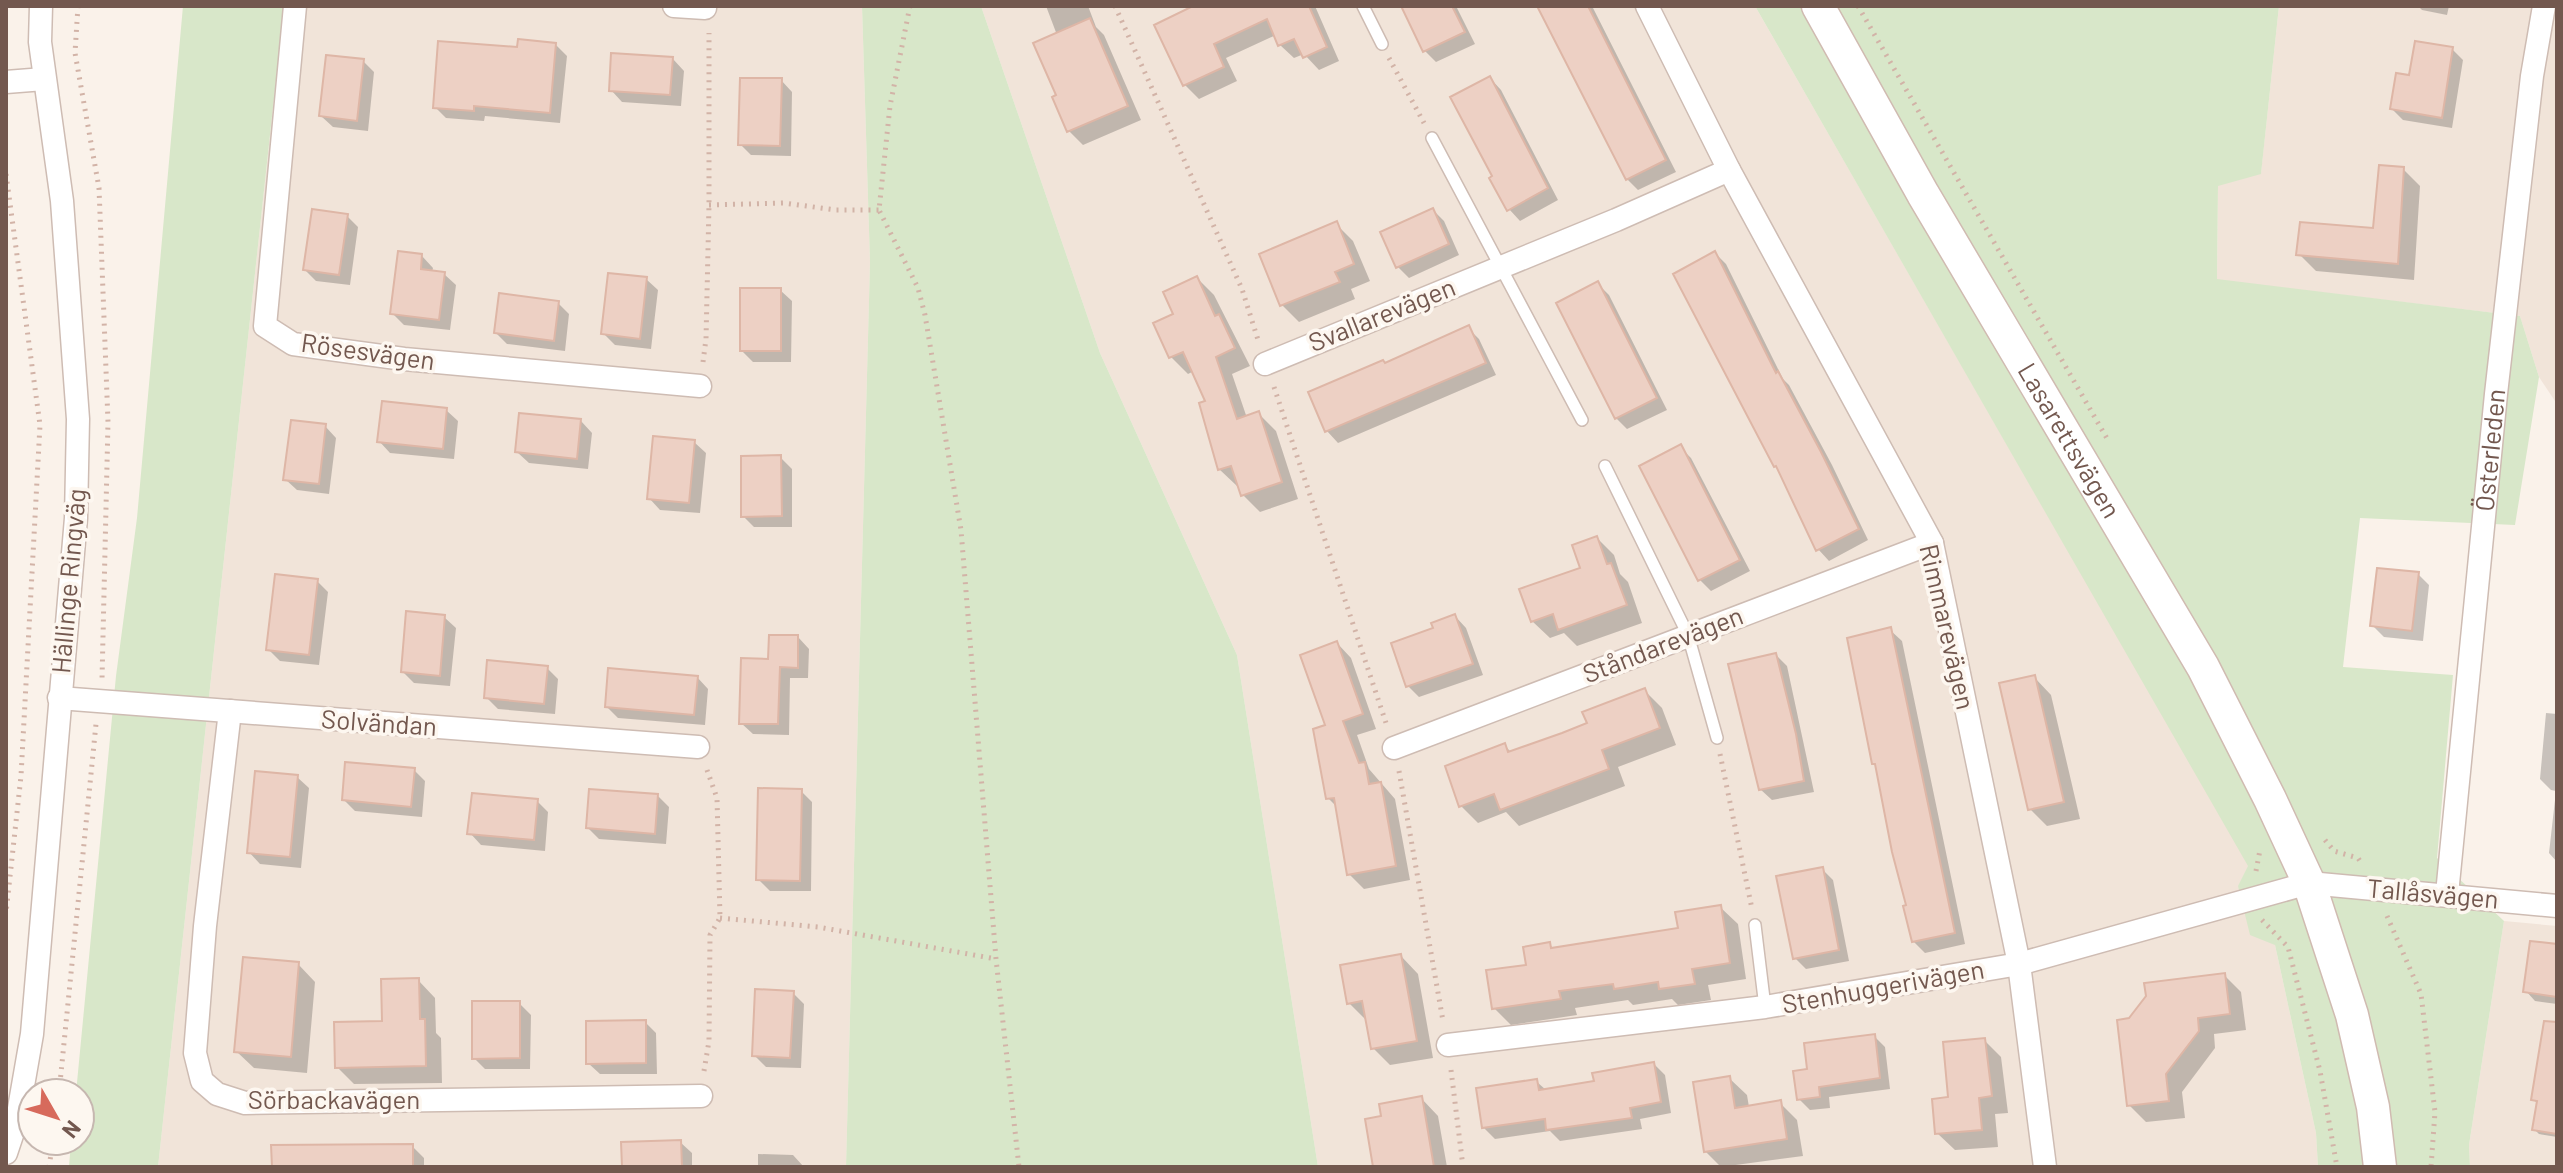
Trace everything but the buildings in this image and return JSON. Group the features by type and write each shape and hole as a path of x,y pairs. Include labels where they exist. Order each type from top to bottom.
{"street":[{"name":"Hällinge Ringväg","path":"6,1153 17,1120 32,1034 76,518 78,419 62,201 40,42 41,6"},
{"name":"Rösesvägen","path":"295,6 265,326 293,344 420,360 700,386"},
{"path":"674,6 705,8"},
{"name":"Rimmarevägen","path":"1647,6 1729,170 1932,543 2019,964 2045,1167"},
{"name":"Lasarettsvägen","path":"1818,6 1923,194 2203,667 2309,883"},
{"name":"Österleden","path":"2447,894 2496,394 2532,76 2544,6"},
{"path":"6,82 44,79"},
{"name":"Svallarevägen","path":"1265,364 1616,220 1729,170"},
{"name":"Ståndarevägen","path":"1394,748 1932,543"},
{"name":"Solvändan","path":"59,698 698,747"},
{"name":"Sörbackavägen","path":"230,711 205,926 195,1053 202,1081 217,1094 245,1103 701,1096"},
{"path":"2309,883 2352,1015 2373,1107 2380,1167"},
{"name":"Tallåsvägen","path":"2309,883 2557,906"},
{"name":"Stenhuggerivägen","path":"1448,1045 1765,1007 2019,964 2309,883"}],"lane":[{"path":"1363,6 1382,44"},
{"path":"1432,138 1582,420"},
{"path":"1605,466 1688,635 1717,738"},
{"path":"1755,925 1765,1007"}],"path":[{"path":"910,6 890,106 879,210 918,288 958,514 996,959 1019,1167"},
{"path":"1115,6 1242,289 1394,748 1448,1045 1463,1167"},
{"path":"700,386 706,339 709,205 710,42 705,8"},
{"path":"1382,44 1432,138"},
{"path":"6,174 40,425 21,776 6,913"},
{"path":"709,205 784,203 836,210 879,210"},
{"path":"1717,738 1755,925"},
{"path":"698,747 717,798 720,918 710,935 709,1041 701,1096"},
{"path":"2261,845 2253,881 2256,897 2262,920 2288,947 2320,1071 2337,1167"},
{"path":"2358,858 2375,888 2421,994 2435,1112 2431,1167"},
{"path":"720,918 818,927 996,959"}],"shaded area":[{"path":"284,6 862,6 870,262 846,1167 158,1167"},
{"path":"981,6 1755,6 2249,866 2275,945 2316,1133 2318,1167 1318,1167 1237,655 1100,353"},
{"path":"2279,6 2557,6 2557,404 2539,377 2520,316 2217,280 2218,185 2261,173"},
{"path":"2504,921 2557,926 2557,1167 2470,1167 2469,1145"}],"green space":[{"path":"183,6 284,6 158,1167 69,1167 70,1157 96,1157 96,1077 78,1077 116,676 137,518"},
{"path":"862,6 981,6 1100,353 1237,655 1318,1167 846,1167 870,262"},
{"path":"1755,6 2279,6 2261,174 2218,186 2217,279 2520,316 2539,377 2515,525 2360,518 2343,667 2453,675 2437,858 2504,921 2469,1145 2470,1167 2318,1167 2316,1133 2275,945 2250,935 2238,886 2248,866"}]}
